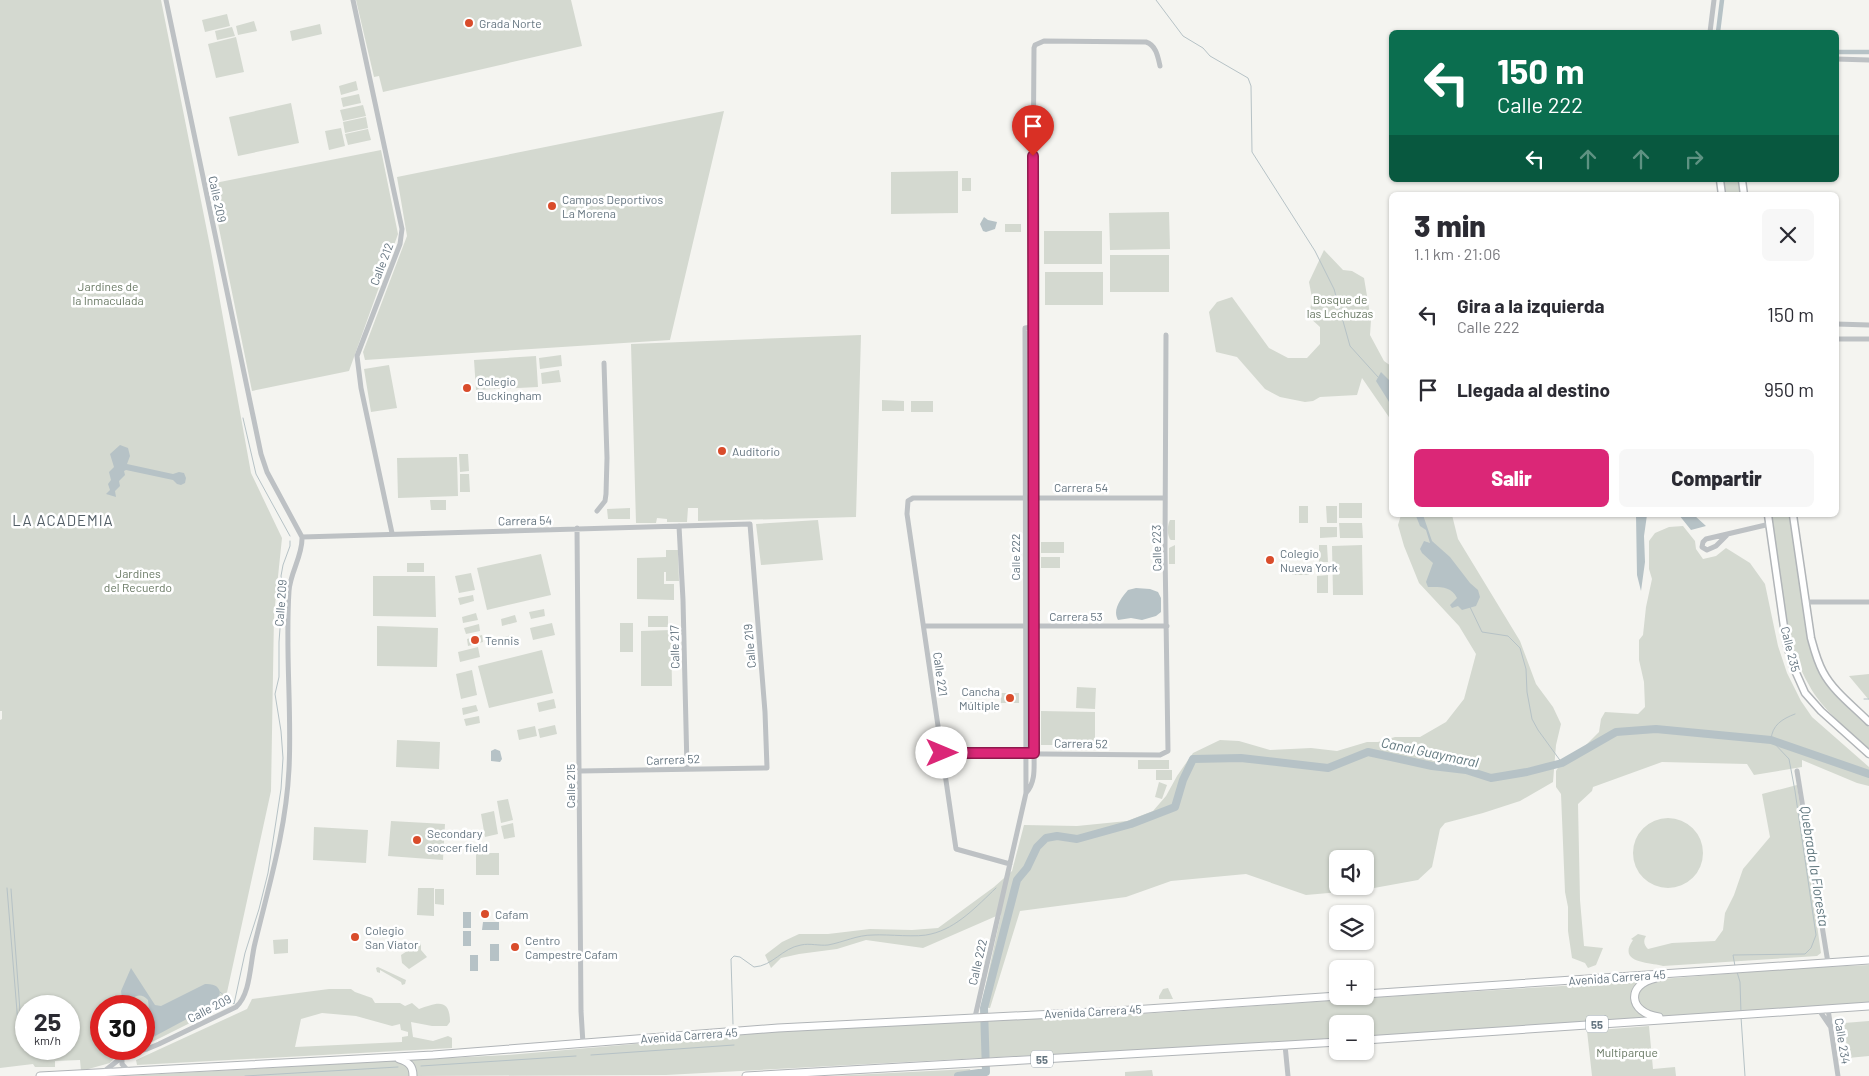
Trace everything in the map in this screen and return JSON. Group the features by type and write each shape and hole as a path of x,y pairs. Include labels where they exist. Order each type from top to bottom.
{"highway":[{"name":"Avenida Carrera 45","path":"1374,993 1869,960"},
{"path":"1688,1018 1660,1017 1645,1014 1636,1005 1635,996 1638,987 1648,980 1689,972"},
{"name":"Avenida Carrera 45","path":"40,1076 393,1057 778,1028 1132,1010 1329,997"},
{"name":"55","path":"1374,1039 1869,1006"},
{"name":"55","path":"746,1076 1329,1043"},
{"path":"393,1057 406,1061 413,1069 413,1076"}],"main road":[{"name":"Calle 235","path":"1768,517 1786,641 1793,666 1805,693 1821,711 1869,754"},
{"name":"Calle 235","path":"1793,517 1811,638 1823,672 1837,691 1866,716 1869,722"}],"street":[{"name":"Calle 209","path":"155,1045 236,1007 244,998 255,944 272,881 285,808 289,769 289,589 302,546 302,537 267,472 261,454 166,0"},
{"name":"Calle 212","path":"353,0 402,229 400,244 357,363 360,388 392,533"},
{"path":"1710,30 1714,0"},
{"name":"Calle 222","path":"1026,793 1032,783 1034,753 1032,328 1034,48 1035,44 1044,41 1146,42 1155,49 1160,66"},
{"path":"1839,59 1869,60"},
{"path":"1839,324 1869,324"},
{"name":"Calle 222","path":"975,1018 1026,793 1025,328 1032,328"},
{"name":"Calle 223","path":"1160,754 1168,751 1169,747 1165,498 1166,335"},
{"path":"1839,339 1869,339"},
{"path":"597,511 605,501 606,494 607,458 604,362"},
{"name":"Carrera 54","path":"908,501 913,498 1165,498"},
{"name":"Calle 221","path":"908,501 908,514 956,849 1010,864"},
{"name":"Carrera 54","path":"302,537 749,524"},
{"name":"Calle 219","path":"749,524 751,526 765,712 767,768"},
{"path":"1728,534 1713,548 1707,550 1702,547 1706,539 1770,524"},
{"name":"Calle 217","path":"679,526 683,600 687,768"},
{"name":"Calle 215","path":"577,528 581,1011 583,1044"},
{"path":"1805,602 1869,602"},
{"name":"Carrera 53","path":"924,626 1167,626"},
{"name":"Carrera 52","path":"942,753 1160,754"},
{"name":"Carrera 52","path":"580,771 767,768"},
{"path":"1797,771 1828,963"},
{"name":"Calle 234","path":"1828,1009 1838,1076"},
{"path":"1819,1010 1830,1027"},
{"path":"1285,1045 1288,1076"},
{"name":"Calle 209","path":"101,1074 117,1060"},
{"path":"122,1060 122,1064 129,1072"}],"green space":[{"name":"Jardines del Recuerdo","path":"0,0 161,0 211,251 251,473 282,538 274,615 271,791 224,1006 155,1040 155,995 90,995 90,1060 113,1060 110,1063 81,1071 80,1060 55,1061 55,1067 35,1067 33,1064 0,1068 0,720 2,719 2,711 0,711"},
{"name":"Grada Norte","path":"356,0 571,0 582,46 383,92 379,76 374,77"},
{"path":"227,14 230,26 205,32 202,20"},
{"path":"254,21 257,31 238,35 236,26"},
{"path":"320,24 322,34 292,41 290,31"},
{"path":"232,27 235,36 217,40 215,31"},
{"path":"236,37 244,72 216,78 208,44"},
{"path":"356,81 358,90 341,95 339,86"},
{"path":"359,94 361,103 343,107 341,98"},
{"path":"291,103 299,143 238,156 229,117"},
{"path":"363,105 366,116 343,121 340,110"},
{"name":"Campos Deportivos La Morena","path":"724,111 670,340 365,360 363,352 407,236 397,177"},
{"path":"366,117 368,128 345,133 343,122"},
{"path":"341,128 345,146 329,150 325,131"},
{"path":"368,129 371,140 348,145 345,134"},
{"path":"381,150 398,234 349,371 252,391 210,184"},
{"path":"958,171 958,213 891,214 891,172"},
{"path":"962,178 971,178 971,191 962,191"},
{"path":"1722,182 1739,182 1741,192 1724,192"},
{"path":"1169,212 1170,249 1110,250 1109,213"},
{"path":"1005,224 1021,224 1021,232 1005,232"},
{"path":"1044,231 1102,231 1102,264 1044,264"},
{"name":"Bosque de las Lechuzas","path":"1324,250 1343,270 1352,271 1364,278 1371,320 1370,335 1384,361 1389,365 1389,417 1362,378 1357,395 1320,397 1313,401 1305,402 1280,397 1265,389 1237,357 1216,352 1209,312 1217,302 1232,297 1269,348 1288,358 1307,358 1320,344 1320,327 1309,317 1312,298 1309,282"},
{"path":"1110,255 1169,255 1169,292 1110,292"},
{"path":"1045,272 1103,272 1103,305 1045,305"},
{"path":"861,335 856,517 698,521 698,508 688,508 687,522 667,522 667,519 657,518 656,523 636,523 631,344"},
{"path":"561,355 562,366 540,369 539,358"},
{"path":"536,356 538,387 476,390 474,360"},
{"path":"389,365 397,408 371,412 364,369"},
{"path":"559,370 561,382 542,384 541,373"},
{"path":"882,400 904,401 904,411 882,411"},
{"path":"911,401 933,401 933,412 911,412"},
{"path":"459,454 468,454 469,471 460,472"},
{"path":"457,457 458,496 398,498 397,458"},
{"path":"460,474 469,474 470,492 460,492"},
{"path":"430,500 446,500 446,510 431,510"},
{"path":"1339,503 1362,503 1362,518 1339,518"},
{"path":"1299,506 1308,506 1308,523 1299,523"},
{"path":"1326,506 1337,506 1337,523 1327,523"},
{"path":"630,508 630,519 608,519 607,509"},
{"path":"1400,517 1452,517 1458,539 1520,641 1536,684 1553,707 1561,724 1556,745 1553,782 1520,801 1445,823 1440,829 1432,867 1418,880 1374,888 1374,850 1329,850 1329,893 1306,895 1246,874 1171,881 1126,897 1020,911 990,1008 981,1007 1001,914 923,948 866,940 837,949 781,958 771,968 765,955 782,942 799,934 828,934 870,929 912,930 938,928 994,887 1012,871 1024,825 1077,826 1127,821 1153,811 1166,796 1193,753 1220,740 1239,741 1270,750 1311,748 1337,751 1367,742 1378,742 1395,737 1420,737 1446,722 1464,699 1476,654 1459,626 1419,583 1404,546 1398,525"},
{"path":"1771,517 1790,517 1804,613 1811,645 1821,676 1845,704 1869,727 1869,749 1821,703 1809,685 1792,646 1779,580"},
{"path":"818,520 823,560 761,565 756,524"},
{"path":"1170,520 1175,520 1175,540 1171,540 1169,536"},
{"path":"1339,523 1362,523 1363,538 1340,538"},
{"path":"1683,526 1695,541 1696,549 1703,559 1716,556 1726,548 1750,563 1765,584 1778,646 1787,673 1801,701 1812,717 1869,767 1869,786 1857,783 1802,760 1802,767 1754,775 1747,764 1662,762 1593,787 1592,791 1578,804 1580,900 1584,946 1603,948 1596,965 1588,968 1585,963 1572,958 1565,892 1561,794 1556,787 1556,771 1562,761 1582,749 1599,732 1601,719 1605,712 1638,714 1645,707 1644,682 1639,660 1639,640 1643,635 1652,579 1649,569 1649,541 1655,533 1669,527"},
{"path":"1320,527 1337,527 1337,537 1320,538"},
{"path":"1041,542 1064,542 1064,553 1041,553"},
{"path":"1175,545 1175,564 1169,564 1169,548"},
{"path":"1319,545 1327,545 1328,562 1319,562"},
{"path":"1362,545 1363,595 1333,595 1332,546"},
{"path":"666,550 678,550 679,581 666,581 666,572 664,572 664,584 674,584 674,600 637,599 637,558 666,557"},
{"path":"541,554 551,595 487,610 477,568"},
{"path":"1041,557 1060,557 1060,568 1041,568"},
{"path":"407,563 424,563 424,572 407,572"},
{"path":"1292,566 1309,566 1309,575 1292,575"},
{"path":"471,573 475,590 459,593 455,576"},
{"path":"1328,575 1328,593 1317,593 1317,576"},
{"path":"373,576 435,576 436,617 373,616"},
{"path":"473,595 474,601 460,605 458,598"},
{"path":"544,609 545,616 531,619 529,612"},
{"name":"Tennis","path":"476,613 478,620 463,623 462,617"},
{"path":"515,615 517,622 502,626 501,619"},
{"path":"648,616 668,616 668,627 648,627"},
{"path":"552,623 555,635 533,640 530,628"},
{"path":"620,623 633,623 633,652 620,652"},
{"name":"Tennis","path":"479,624 480,631 466,634 464,628"},
{"path":"377,626 438,628 437,667 377,666"},
{"path":"671,630 672,686 641,686 641,631"},
{"name":"Tennis","path":"482,635 483,642 468,646 467,639"},
{"path":"513,635 514,641 500,645 498,638"},
{"path":"478,647 480,657 460,662 458,652"},
{"path":"542,650 553,693 489,708 478,666"},
{"path":"472,670 477,695 461,699 456,674"},
{"path":"1869,674 1869,700 1849,676"},
{"path":"1077,687 1096,688 1095,709 1076,708"},
{"name":"Cancha Múltiple","path":"1001,693 1019,693 1019,703 1001,703"},
{"path":"554,699 556,708 539,712 537,703"},
{"path":"476,705 478,711 463,715 462,708"},
{"path":"1041,711 1095,712 1095,745 1041,745"},
{"path":"479,716 480,723 466,726 464,719"},
{"path":"555,725 557,734 540,738 538,729"},
{"path":"535,726 537,736 519,740 517,730"},
{"path":"397,740 440,742 439,769 396,767"},
{"path":"1138,760 1169,760 1169,769 1138,769"},
{"path":"1156,770 1172,770 1172,780 1156,780"},
{"path":"1159,782 1167,785 1162,799 1155,797"},
{"path":"1797,785 1821,953 1817,956 1663,966 1637,961 1632,958 1629,954 1629,948 1633,940 1631,939 1638,934 1646,936 1644,943 1648,949 1672,943 1715,941 1723,930 1725,913 1734,895 1743,869 1770,837 1762,794"},
{"path":"508,799 513,820 501,823 497,801"},
{"path":"494,811 498,834 485,837 481,814"},
{"path":"1668,818 1681,821 1693,828 1700,840 1703,853 1700,866 1693,878 1681,885 1668,888 1655,885 1643,878 1636,866 1633,853 1636,840 1643,828 1655,821"},
{"name":"Secondary soccer field","path":"391,821 445,824 443,860 388,856"},
{"path":"513,823 515,837 504,839 501,826"},
{"path":"314,827 368,830 366,863 313,860"},
{"path":"476,853 499,853 499,875 476,875"},
{"path":"418,888 434,888 434,916 417,915"},
{"path":"435,889 444,889 444,905 435,904"},
{"path":"288,939 288,953 274,954 273,940"},
{"path":"421,942 421,950 427,957 409,969 402,963 401,955"},
{"path":"1869,965 1869,1004 1662,1016 1374,1036 1374,1015 1329,1015 1329,1039 666,1075 415,1076 408,1060 507,1055 784,1031 1156,1013 1329,1001 1329,1005 1374,1005 1374,997 1612,983 1799,968"},
{"path":"378,967 406,980 405,984 402,985 401,982 380,970 380,973 377,972 376,968"},
{"path":"1168,988 1173,999 1159,999 1163,989"},
{"path":"329,989 351,989 372,998 375,1003 400,1003 405,1006 412,1003 419,1009 441,1004 445,1005 448,1009 450,1022 447,1026 432,1026 411,1022 413,1037 433,1041 448,1036 452,1038 452,1048 137,1065 136,1060 155,1060 155,1051 247,1009 252,999","holes":["322,1013 356,1016 392,1026 400,1024 401,1030 408,1032 408,1036 402,1037 402,1042 295,1047 301,1019"]},
{"path":"1869,1021 1869,1056 1848,1058 1844,1023"},
{"name":"Multiparque","path":"1649,1026 1653,1069 1675,1067 1676,1076 1592,1076 1587,1031"},
{"path":"392,1061 403,1062 409,1066 411,1076 125,1076"},
{"path":"970,1069 972,1076 830,1076"},
{"path":"1152,1070 1153,1076 1125,1076 1125,1072"}],"shaded area":[{"path":"984,217 997,222 995,229 983,231 980,224"},
{"path":"1381,372 1389,380 1389,402 1376,381"},
{"path":"120,445 128,448 130,456 127,464 173,474 184,473 185,483 181,485 173,480 126,470 124,471 125,475 119,481 120,486 115,491 116,497 106,494 110,490 108,484 111,480 109,472 114,467 110,454"},
{"path":"1416,517 1424,517 1432,541 1450,557 1470,583 1478,590 1480,597 1476,606 1462,610 1458,606 1452,608 1450,605 1457,598 1452,591 1441,587 1428,587 1426,582 1433,563 1420,549 1424,541 1430,543 1426,530 1420,526"},
{"path":"1636,517 1647,517 1644,536 1645,562 1641,591 1637,575"},
{"path":"1681,517 1696,517 1706,526 1691,530"},
{"path":"1136,588 1150,589 1158,592 1161,598 1161,612 1156,616 1142,620 1131,618 1118,620 1116,612 1120,600 1128,590"},
{"path":"495,749 500,751 502,759 500,762 491,761 491,751"},
{"path":"463,912 471,912 471,928 463,928"},
{"path":"483,922 499,922 499,930 482,930"},
{"path":"463,931 471,931 471,946 463,946"},
{"path":"490,944 499,944 499,961 490,961"},
{"path":"470,955 478,955 478,971 470,971"},
{"path":"131,968 149,995 122,995 121,991"},
{"path":"205,984 211,984 218,988 220,995 211,1006 155,1036 155,1005 161,1006"}],"waterway":[{"path":"1156,0 1183,36 1203,48 1210,56 1248,78 1251,86 1252,152 1315,251 1334,289 1350,346 1378,377"},
{"path":"1718,30 1722,0"},
{"path":"1839,52 1869,52"},
{"path":"243,418 256,474 290,536"},
{"path":"220,992 234,1004 245,953 268,873 281,789 283,758 275,694 279,677 279,642 283,587 281,576 290,541"},
{"path":"1470,607 1482,632 1508,636 1520,648 1526,669 1527,692 1532,719 1562,763"},
{"name":"Canal Guaymaral","path":"1864,699 1869,699"},
{"name":"Quebrada la Floresta","path":"1735,966 1733,955 1805,954 1811,948 1816,935 1789,759 1771,740 1773,730 1778,723 1795,714"},
{"name":"Canal Guaymaral","path":"958,1076 986,1072 984,1008 1017,880 1027,868 1037,847 1046,838 1057,836 1077,839 1131,824 1175,807 1183,780 1193,759 1241,758 1328,768 1368,752 1432,766 1466,770 1491,778 1527,772 1562,763 1616,732 1656,729 1771,740 1869,774"},
{"path":"7,888 16,995"},
{"path":"733,1024 731,959 734,956 740,957 754,967 767,964 788,950 801,945 828,945 867,935 919,936 931,934 958,922 996,888"},
{"path":"11,889 19,995"},
{"name":"Quebrada la Floresta","path":"1737,972 1740,982 1741,1013"},
{"name":"Quebrada la Floresta","path":"1741,1017 1745,1076"},
{"path":"591,1055 734,1045"},
{"path":"421,1066 576,1056"},
{"path":"245,1076 398,1067"}],"place":[{"name":"Grada Norte","path":"469,23"},
{"name":"Campos Deportivos La Morena","path":"552,206"},
{"name":"Colegio Buckingham","path":"467,388"},
{"name":"Auditorio","path":"722,451"},
{"name":"Colegio Nueva York","path":"1270,560"},
{"name":"Tennis","path":"475,640"},
{"name":"Cancha Múltiple","path":"1010,698"},
{"name":"Secondary soccer field","path":"417,840"},
{"name":"Cafam","path":"485,914"},
{"name":"Colegio San Viator","path":"355,937"},
{"name":"Centro Campestre Cafam","path":"515,947"}],"district":[{"name":"LA ACADEMIA","path":"63,520"}],"route":[{"path":"942,753 1034,753 1033,156"}],"park label":[{"name":"Jardines de la Inmaculada","path":"108,293"}]}
